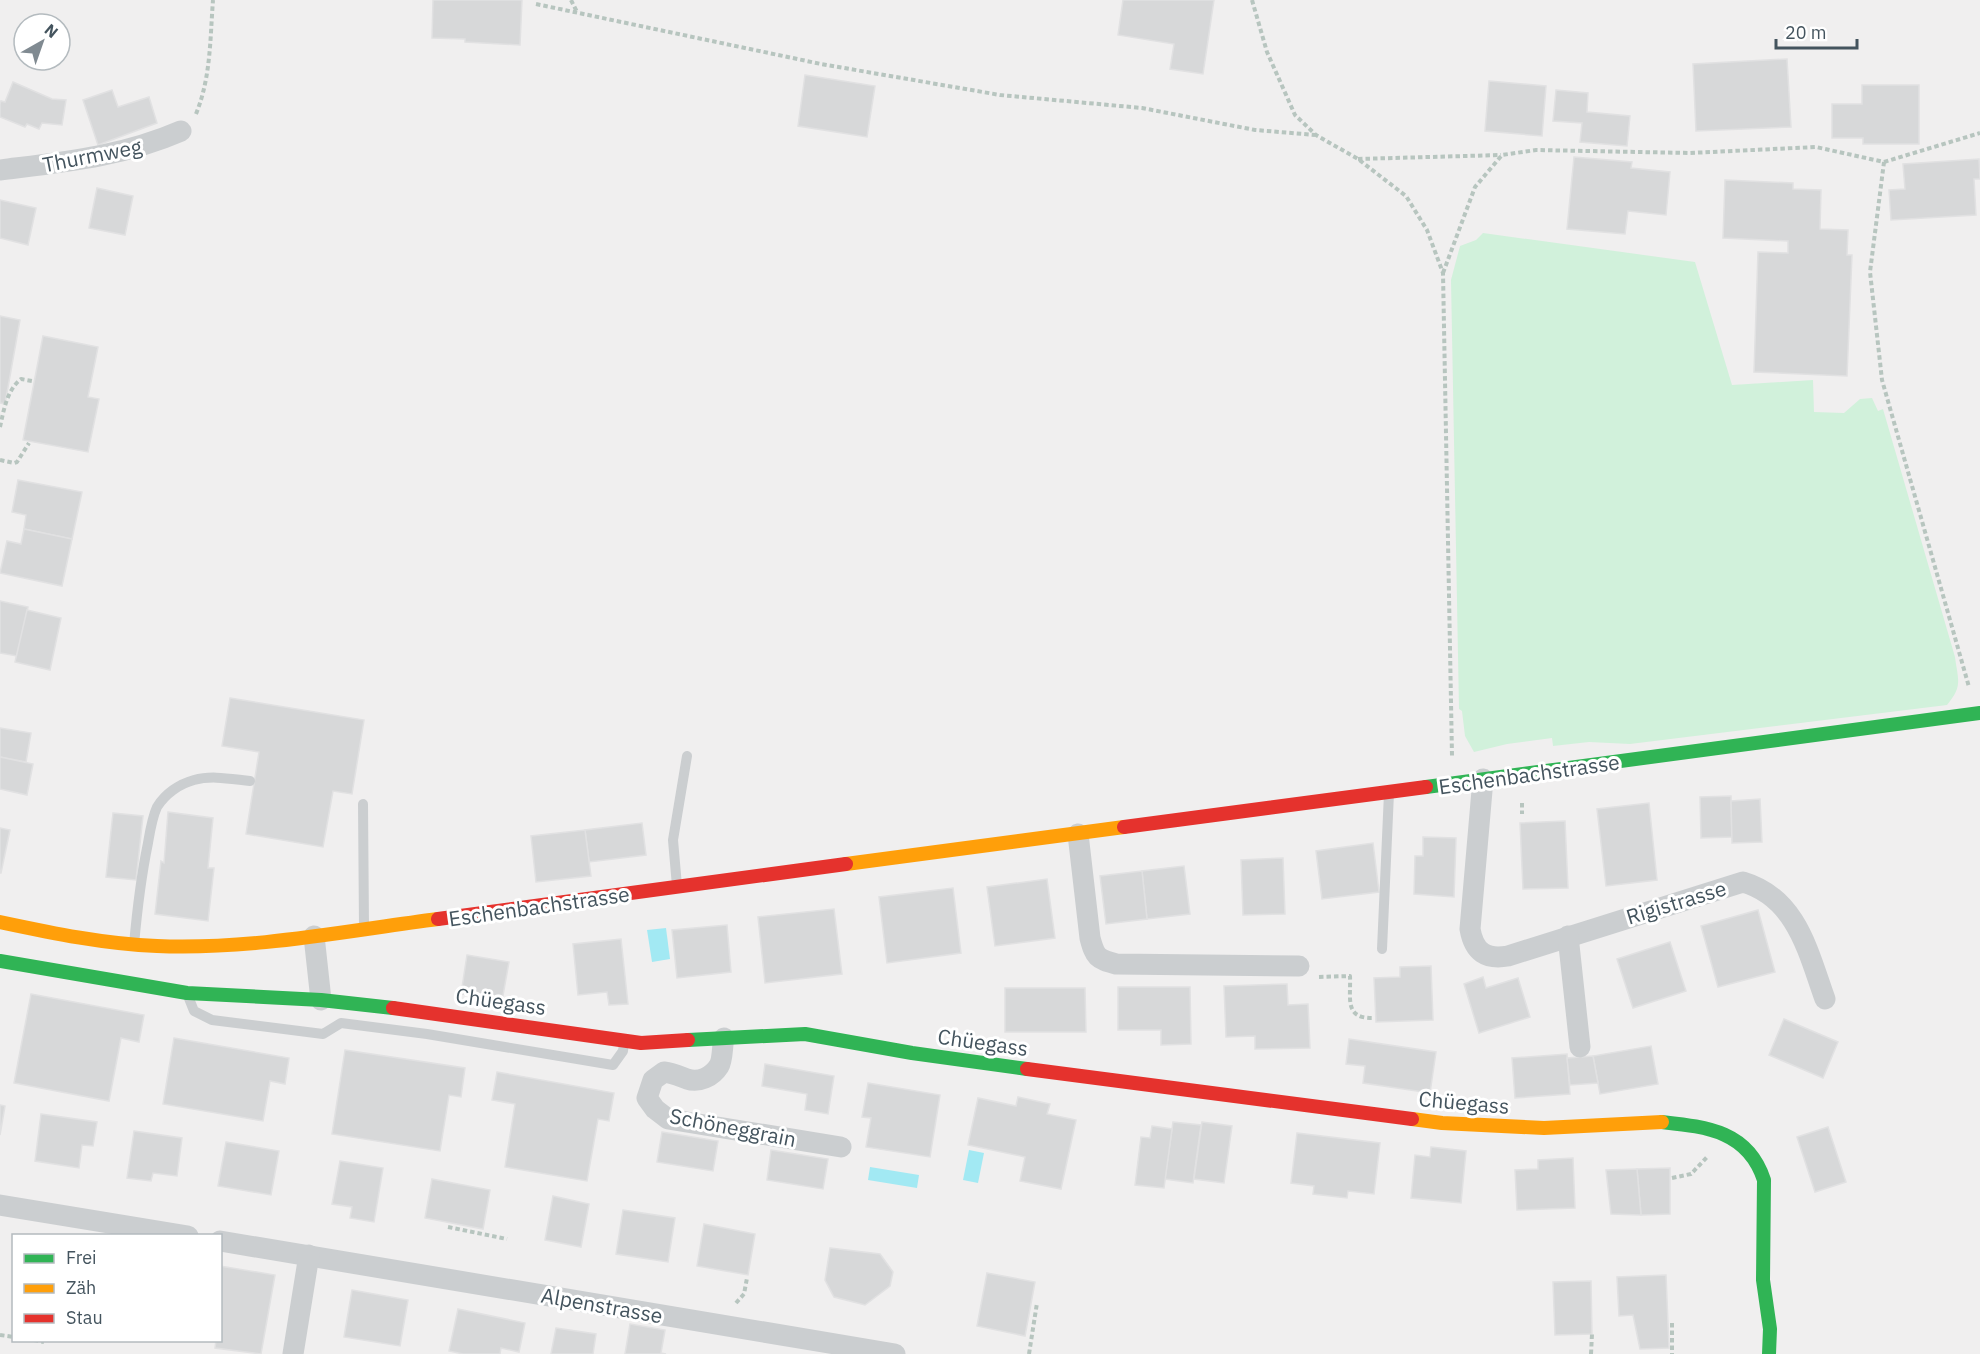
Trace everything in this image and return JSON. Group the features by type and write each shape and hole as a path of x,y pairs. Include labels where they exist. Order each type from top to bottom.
{"street":[{"name":"Thurmweg","path":"0,170 98,158 155,142 181,131"},
{"name":"Eschenbachstrasse","path":"0,922 79,938 134,945 187,947 241,945 1978,713"},
{"name":"Rigistrasse","path":"1483,779 1470,929 1472,940 1477,948 1495,958 1508,956 1743,882 1764,891 1788,910 1798,925 1825,999"},
{"path":"1078,834 1090,938 1094,953 1100,960 1116,964 1299,966"},
{"path":"314,936 321,1000"},
{"path":"1568,936 1580,1047"},
{"name":"Chüegass","path":"0,961 187,993 321,1000 641,1043 805,1034 912,1053 1145,1086 1266,1099 1442,1123 1544,1128 1654,1121 1713,1129 1725,1134 1750,1152 1759,1165 1764,1180 1763,1280 1770,1329 1769,1354"},
{"name":"Schöneggrain","path":"724,1038 720,1065 708,1078 698,1081 664,1072 653,1080 647,1098 655,1109 668,1119 841,1147"},
{"path":"0,1205 176,1234"},
{"name":"Alpenstrasse","path":"222,1241 895,1354"},
{"path":"293,1354 309,1256"}],"lane":[{"path":"677,888 673,840 687,756"},
{"path":"134,945 142,870 157,807 179,786 195,780 214,777 249,781"},
{"path":"1382,949 1389,792"},
{"path":"363,804 364,929"},
{"path":"187,993 194,1011 212,1020 323,1034 341,1023 427,1034 613,1065 623,1051 624,1040"}],"path":[{"path":"181,131 196,116 205,93 213,0"},
{"path":"571,0 577,13"},
{"path":"1252,0 1267,52 1295,115 1316,135 1358,159 1406,196 1427,230 1443,273 1452,784"},
{"path":"536,4 821,64 1000,95 1142,108 1255,130 1316,135"},
{"path":"1358,159 1502,155 1536,150 1690,153 1816,147 1884,162 1980,133"},
{"path":"1443,273 1475,187 1502,155"},
{"path":"1884,162 1870,272 1881,380 1978,713"},
{"path":"0,427 2,406 7,404 11,386 21,379 32,381"},
{"path":"0,460 17,462 29,443"},
{"path":"1299,966 1310,977 1350,976 1351,1008 1356,1015 1362,1018 1372,1018"},
{"path":"1672,1178 1691,1174 1700,1167 1725,1134"},
{"path":"448,1227 507,1239"},
{"path":"726,1302 734,1304 742,1298 747,1278"},
{"path":"1029,1354 1037,1303"},
{"path":"1672,1323 1672,1354"},
{"path":"1591,1354 1592,1334"}],"green space":[{"path":"1483,233 1695,262 1732,385 1813,380 1814,412 1844,413 1860,399 1872,398 1878,411 1883,409 1955,657 1957,688 1947,705 1630,744 1589,742 1553,746 1552,738 1507,744 1474,752 1465,736 1462,711 1459,709 1451,280 1460,246 1476,240"}],"water":[{"path":"666,928 670,959 652,962 647,930"},
{"path":"969,1150 984,1153 978,1183 963,1180"},
{"path":"870,1167 919,1175 917,1188 868,1180"}],"building":[{"path":"433,0 522,0 520,45 432,38"},
{"path":"1123,0 1214,0 1203,74 1170,69 1174,44 1118,35"},
{"path":"1787,59 1791,127 1696,131 1693,64"},
{"path":"805,75 875,86 867,137 798,126"},
{"path":"1489,81 1546,86 1542,136 1485,131"},
{"path":"13,82 52,99 66,100 62,125 42,123 39,129 27,124 25,127 0,117 1,101 5,102"},
{"path":"1862,85 1919,85 1919,144 1863,144 1863,138 1832,138 1832,104 1862,104"},
{"path":"112,90 118,107 149,97 157,123 98,145 83,100"},
{"path":"1556,90 1588,93 1587,112 1630,116 1627,146 1580,142 1582,123 1553,121"},
{"path":"1574,157 1632,162 1631,168 1670,172 1666,215 1628,211 1625,234 1567,229"},
{"path":"1979,159 1980,179 1974,179 1976,215 1891,220 1889,190 1905,189 1903,164"},
{"path":"1725,180 1793,183 1793,189 1821,190 1820,229 1848,230 1847,255 1852,255 1847,376 1754,372 1758,252 1788,253 1788,241 1723,238"},
{"path":"97,188 133,196 125,235 89,228"},
{"path":"0,200 36,208 28,245 0,238"},
{"path":"0,316 20,320 5,404 0,403"},
{"path":"43,336 98,347 88,397 99,399 88,452 23,440"},
{"path":"18,480 82,492 72,539 24,529 26,515 12,512"},
{"path":"24,529 72,539 62,586 0,573 7,541 21,544"},
{"path":"0,601 28,607 17,656 0,653"},
{"path":"27,610 61,618 50,670 15,662"},
{"path":"230,698 364,720 352,794 333,791 323,847 246,834 259,752 222,746"},
{"path":"0,728 31,733 26,762 0,757"},
{"path":"0,757 33,764 27,795 0,789"},
{"path":"1731,796 1732,837 1701,838 1700,797"},
{"path":"1760,799 1762,842 1732,843 1731,801"},
{"path":"1649,803 1657,880 1606,886 1597,809"},
{"path":"168,812 213,818 208,868 214,868 208,921 155,914 161,861 164,863"},
{"path":"113,813 143,816 136,880 106,877"},
{"path":"1565,821 1568,888 1523,889 1520,823"},
{"path":"642,823 646,855 589,862 585,830"},
{"path":"0,828 10,830 1,873 0,873"},
{"path":"585,830 591,876 536,882 531,836"},
{"path":"1423,837 1456,838 1454,897 1414,894 1415,856 1423,856"},
{"path":"1373,843 1379,892 1322,899 1316,851"},
{"path":"1283,858 1285,914 1243,915 1241,860"},
{"path":"1184,866 1190,914 1147,919 1142,871"},
{"path":"1142,871 1147,919 1106,924 1100,876"},
{"path":"1047,879 1055,938 995,946 987,887"},
{"path":"953,888 961,953 887,963 879,897"},
{"path":"834,909 842,974 765,983 758,917"},
{"path":"1758,910 1775,972 1718,987 1701,926"},
{"path":"727,925 731,972 677,978 672,930"},
{"path":"621,939 628,1004 609,1005 607,992 578,995 573,944"},
{"path":"1670,942 1686,991 1633,1008 1617,959"},
{"path":"467,955 509,962 502,1001 461,994"},
{"path":"1431,966 1433,1020 1376,1022 1374,978 1400,977 1400,967"},
{"path":"1483,977 1486,988 1518,978 1530,1017 1479,1033 1464,984"},
{"path":"1287,984 1288,1005 1308,1004 1310,1048 1255,1049 1255,1036 1226,1037 1224,986"},
{"path":"1118,987 1190,987 1191,1044 1161,1045 1161,1030 1118,1030"},
{"path":"1005,988 1085,988 1086,1032 1005,1032"},
{"path":"31,994 144,1015 139,1042 121,1038 109,1101 14,1083"},
{"path":"1784,1019 1838,1042 1823,1078 1769,1055"},
{"path":"174,1038 289,1058 285,1084 270,1081 263,1121 163,1104"},
{"path":"1349,1039 1436,1052 1430,1093 1363,1083 1365,1066 1346,1064"},
{"path":"1651,1046 1658,1084 1600,1094 1593,1056"},
{"path":"345,1050 465,1068 461,1097 449,1095 440,1151 332,1134"},
{"path":"1567,1054 1570,1094 1515,1098 1512,1058"},
{"path":"1593,1056 1598,1083 1570,1085 1567,1058"},
{"path":"765,1064 834,1076 828,1114 805,1110 807,1094 762,1086"},
{"path":"497,1072 614,1093 609,1121 598,1119 587,1181 505,1167 515,1104 492,1100"},
{"path":"868,1083 940,1095 930,1157 866,1147 871,1118 862,1117"},
{"path":"1018,1097 1050,1104 1047,1114 1076,1120 1061,1189 1020,1181 1025,1157 968,1145 978,1098 1016,1106"},
{"path":"0,1105 5,1106 0,1135"},
{"path":"41,1114 97,1122 93,1146 82,1145 79,1168 35,1161"},
{"path":"1173,1122 1201,1125 1193,1183 1165,1179"},
{"path":"1202,1122 1232,1126 1224,1183 1194,1179"},
{"path":"1152,1126 1172,1129 1164,1188 1135,1185 1141,1137 1150,1138"},
{"path":"1828,1127 1846,1182 1815,1192 1797,1137"},
{"path":"134,1131 182,1138 177,1176 153,1173 151,1181 127,1178"},
{"path":"662,1132 718,1141 713,1171 657,1162"},
{"path":"1297,1133 1380,1143 1374,1194 1348,1191 1347,1198 1313,1194 1314,1186 1291,1183"},
{"path":"226,1142 279,1151 271,1195 218,1186"},
{"path":"1431,1147 1466,1151 1461,1203 1411,1198 1415,1155 1430,1157"},
{"path":"771,1150 828,1159 823,1189 767,1180"},
{"path":"1573,1158 1575,1208 1517,1210 1515,1170 1538,1169 1538,1160"},
{"path":"340,1161 383,1168 374,1222 350,1218 352,1207 332,1204"},
{"path":"1670,1168 1670,1214 1641,1215 1637,1169"},
{"path":"1637,1169 1641,1215 1611,1214 1606,1170"},
{"path":"432,1179 490,1190 483,1229 425,1218"},
{"path":"553,1196 589,1204 581,1247 545,1240"},
{"path":"623,1210 675,1218 668,1262 616,1254"},
{"path":"704,1224 755,1234 748,1275 697,1266"},
{"path":"830,1248 880,1254 893,1272 890,1286 865,1305 834,1297 825,1280"},
{"path":"222,1266 275,1275 261,1354 215,1348 216,1342 222,1342"},
{"path":"987,1273 1035,1282 1025,1336 977,1326"},
{"path":"1666,1275 1669,1348 1640,1349 1633,1315 1619,1316 1617,1277"},
{"path":"1591,1281 1592,1334 1555,1335 1553,1282"},
{"path":"352,1290 408,1300 400,1346 344,1337"},
{"path":"458,1309 525,1323 519,1352 501,1348 500,1354 463,1354 449,1351"},
{"path":"630,1324 665,1330 661,1353 666,1354 625,1354"},
{"path":"556,1328 596,1334 593,1354 551,1354"}],"traffic: fast":[{"path":"1426,787 1980,713"},
{"path":"0,961 187,993 321,1000 393,1008"},
{"path":"688,1040 805,1034 912,1053 1027,1069"},
{"path":"1662,1122 1695,1126 1724,1134 1737,1141 1757,1164 1764,1180 1763,1280 1770,1329 1769,1354"}],"traffic: slow":[{"path":"846,864 1124,827"},
{"path":"0,922 117,943 192,946 263,942 438,919"},
{"path":"1412,1119 1442,1123 1544,1128 1662,1122"}],"traffic: jam":[{"path":"1124,827 1426,787"},
{"path":"438,919 846,864"},
{"path":"393,1008 641,1043 688,1040"},
{"path":"1027,1069 1412,1119"}]}
